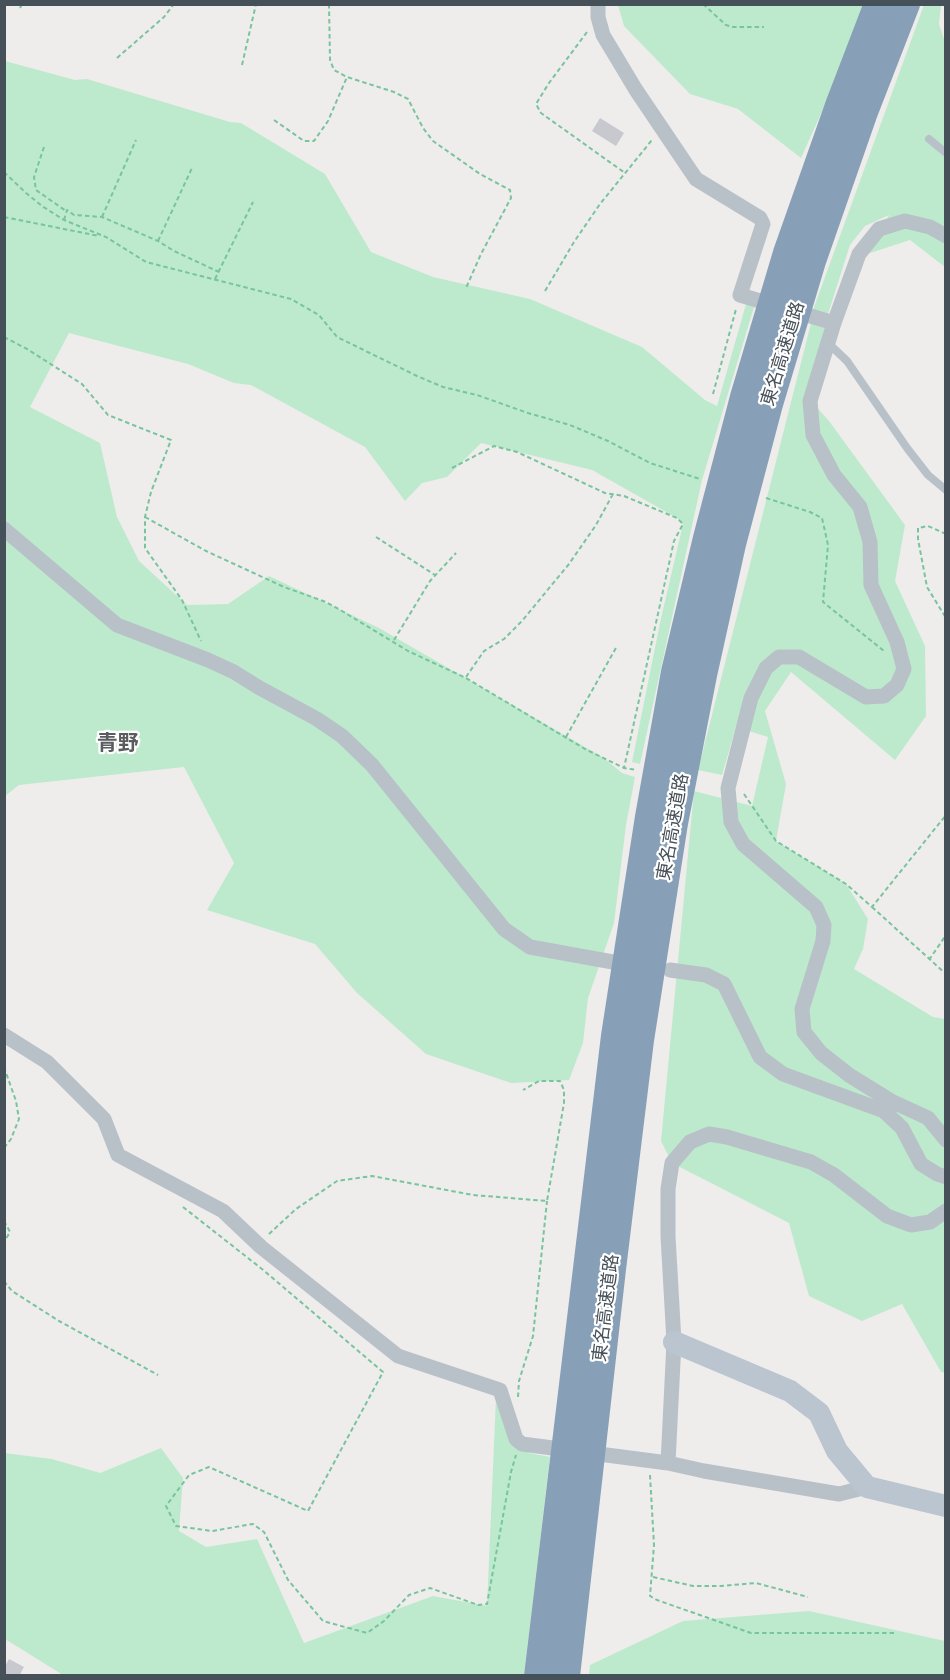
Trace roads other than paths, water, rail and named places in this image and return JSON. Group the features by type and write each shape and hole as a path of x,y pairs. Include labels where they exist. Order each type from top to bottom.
{"highway":[{"name":"東名高速道路","path":"538,1676 615,1036 649,817 675,672 744,397 787,253 878,4"},
{"name":"東名高速道路","path":"566,1676 640,1040 674,824 703,675 732,544 769,404 802,294 864,112 906,4"}],"street":[{"path":"598,11 603,35 696,179 760,218 763,224 744,296 829,322"},
{"path":"945,236 930,227 904,221 879,229 859,254 829,322 829,344 810,401 813,435 834,475 860,507 870,542 871,585 897,642 904,669 897,685 884,696 866,697 799,657 779,657 766,668 751,698 728,788 731,822 743,844 816,907 824,925 823,941 802,1009 804,1032 821,1053 849,1075 891,1101 927,1118 945,1140"},
{"path":"4,529 117,625 234,672 317,719 342,736 372,765 504,929 530,947 614,962"},
{"path":"670,970 706,975 724,984 760,1058 783,1074 884,1111 902,1128 921,1164 945,1177"},
{"path":"4,1035 47,1062 104,1119 117,1155 223,1211 258,1244 398,1356 500,1390 516,1439 522,1444 650,1460 839,1494 867,1487 945,1506"},
{"path":"668,1463 674,1342 668,1236 668,1190 672,1162 690,1142 709,1134 727,1137 811,1162 834,1175 887,1216 911,1224 930,1222 945,1211"},
{"path":"674,1342 790,1391 819,1413 837,1452 867,1487"}],"lane":[{"path":"929,139 945,153"},
{"path":"829,344 847,361 928,476 945,490"}],"district":[{"name":"青野","path":"118,745"}]}
